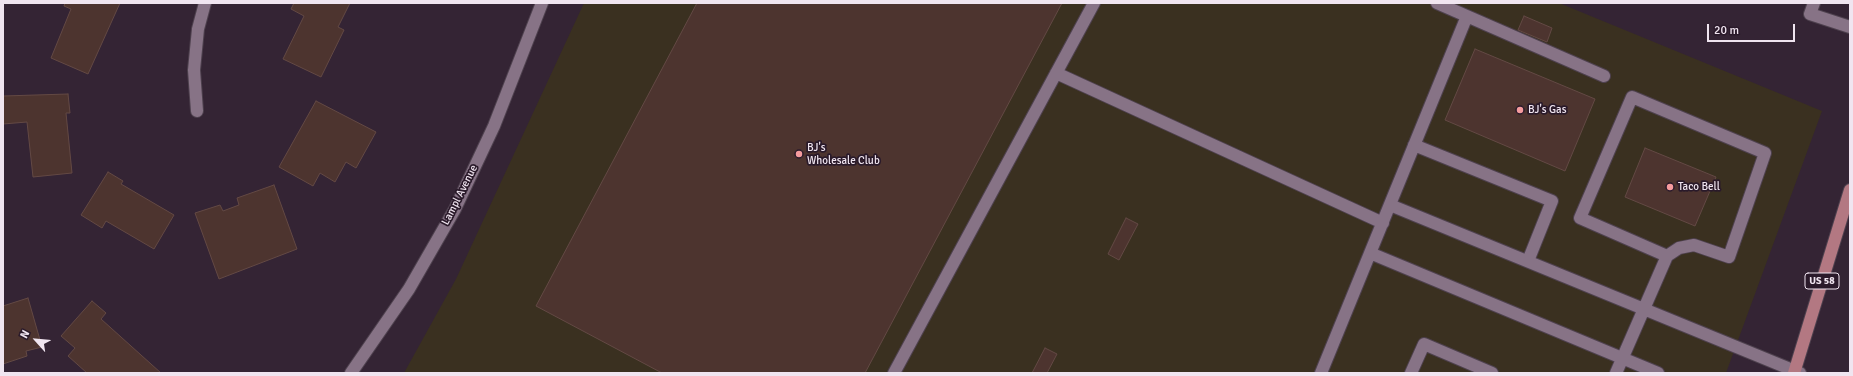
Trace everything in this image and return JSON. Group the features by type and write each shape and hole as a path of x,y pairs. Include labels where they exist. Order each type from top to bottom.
{"main road":[{"name":"US 58","path":"1796,372 1850,190"}],"street":[{"path":"198,111 194,70 198,29 204,3"},
{"name":"Lampl Avenue","path":"351,373 408,289 455,209 494,126 542,3"},
{"path":"894,373 1094,3"},
{"path":"1437,3 1604,76"},
{"path":"1814,3 1810,14 1850,27"},
{"path":"1321,373 1467,16"},
{"path":"1056,73 1383,223"},
{"path":"1616,373 1667,256 1679,248 1694,245 1729,257 1764,153 1632,97 1580,218 1667,256"},
{"path":"1414,145 1552,201 1528,261"},
{"path":"1390,205 1796,372"},
{"path":"1370,253 1658,373"},
{"path":"1411,373 1424,344 1492,373"}],"shaded area":[{"path":"584,3 1559,3 1822,111 1726,373 404,373 456,279"}],"building":[{"path":"65,3 120,3 88,74 51,58 71,9 64,6"},
{"path":"294,3 350,3 338,27 344,30 321,77 283,59 304,16 291,9"},
{"name":"BJ's Wholesale Club","path":"697,3 1062,3 865,373 662,373 536,306"},
{"path":"1524,16 1552,28 1547,42 1518,30"},
{"name":"BJ's Gas","path":"1475,49 1595,99 1565,171 1445,120"},
{"path":"68,94 70,113 66,113 72,173 33,177 27,122 3,124 3,96"},
{"path":"316,101 376,132 356,168 346,162 335,182 320,173 313,186 279,167"},
{"name":"Taco Bell","path":"1645,148 1716,177 1695,226 1625,197"},
{"path":"108,172 123,181 121,184 174,215 154,249 106,221 102,228 81,215"},
{"path":"274,185 297,249 219,279 195,213 220,205 223,211 239,205 237,198"},
{"path":"1126,218 1138,224 1119,260 1108,254"},
{"path":"28,298 42,347 26,351 27,356 3,364 3,306"},
{"path":"92,301 106,313 101,319 161,373 87,373 68,356 75,348 61,336"},
{"path":"1045,348 1057,354 1047,373 1032,373"}],"place":[{"name":"BJ's Gas","path":"1520,110"},
{"name":"BJ's Wholesale Club","path":"799,154"},
{"name":"Taco Bell","path":"1670,187"}]}
